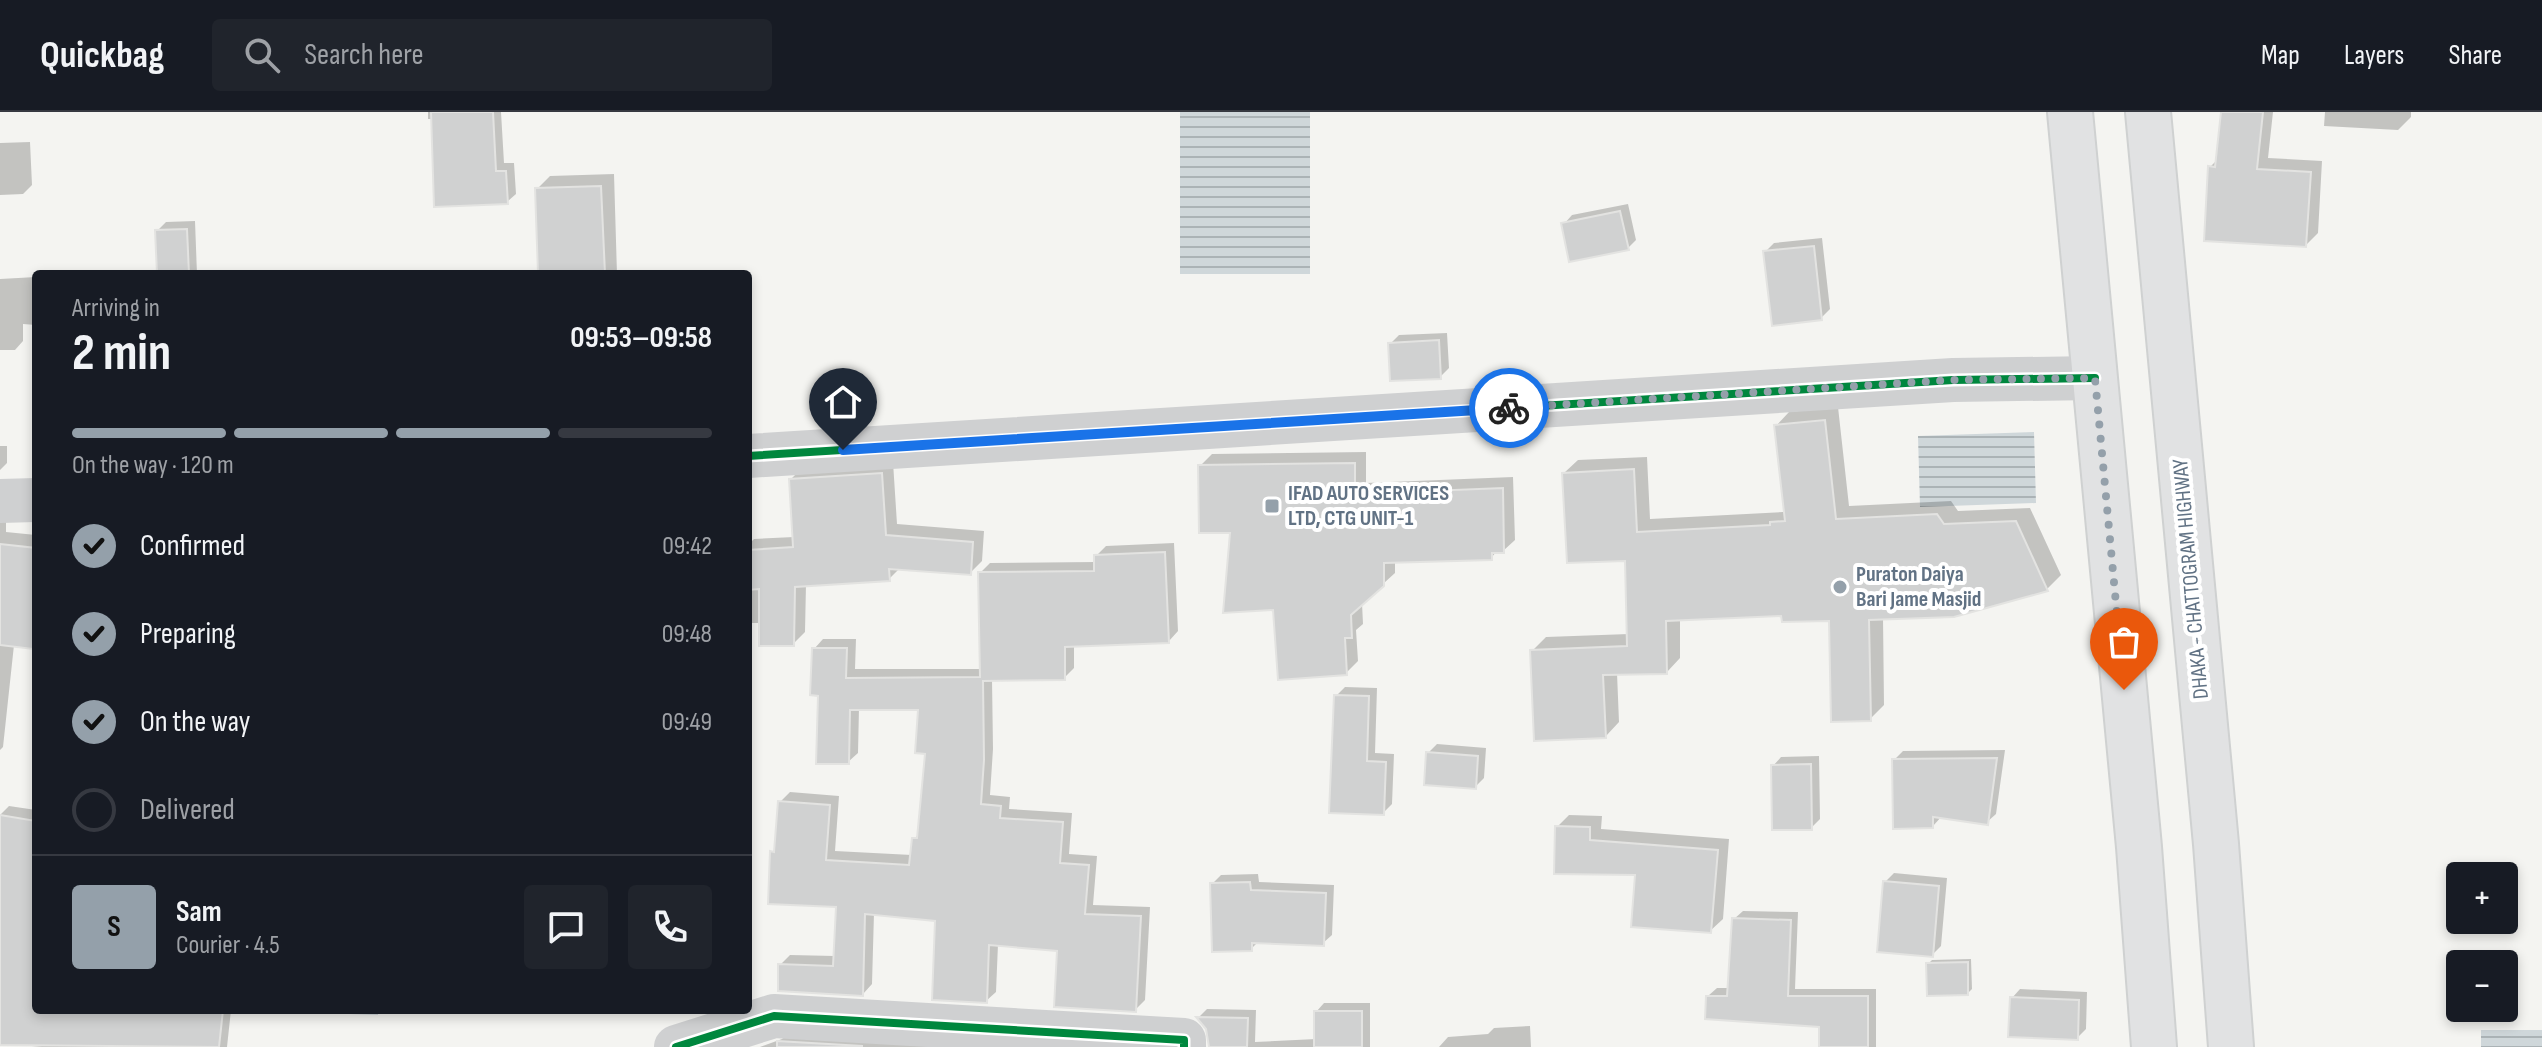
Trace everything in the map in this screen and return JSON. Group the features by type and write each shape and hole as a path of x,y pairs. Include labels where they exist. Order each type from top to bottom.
{"highway":[{"path":"2070,112 2139,847 2154,1047"},
{"name":"DHAKA - CHATTOGRAM HIGHWAY","path":"2148,112 2213,813 2231,1047"}],"street":[{"path":"752,456 1953,380 2095,378"},
{"path":"0,501 32,500"},
{"path":"676,1047 774,1016 1184,1040 1184,1047"}],"shaded area":[{"path":"1180,112 1310,112 1310,274 1180,274"},
{"path":"2034,432 2036,503 1920,507 1918,436"},
{"path":"2481,1030 2542,1030 2542,1047 2481,1047"}],"building":[{"path":"431,112 493,112 496,171 506,171 508,204 434,207"},
{"path":"2221,112 2263,112 2257,169 2311,172 2306,247 2204,241 2208,166 2215,167"},
{"path":"601,186 605,270 538,270 535,188"},
{"path":"1620,211 1629,250 1569,262 1561,223"},
{"path":"187,229 189,270 157,270 155,230"},
{"path":"1814,246 1822,320 1772,326 1763,251"},
{"path":"1439,340 1441,379 1390,381 1388,343"},
{"path":"1825,420 1836,519 1937,514 1944,524 2016,521 2048,591 1954,617 1869,620 1871,721 1831,722 1829,621 1782,622 1781,616 1666,621 1667,674 1603,675 1606,738 1534,741 1530,650 1627,646 1625,561 1567,563 1562,473 1634,469 1637,532 1770,525 1770,522 1785,521 1774,425"},
{"path":"1355,463 1355,494 1503,488 1504,553 1492,553 1492,560 1384,563 1384,586 1351,615 1352,638 1345,638 1347,675 1278,680 1273,610 1223,613 1230,533 1199,533 1198,465"},
{"path":"882,473 886,535 973,542 971,575 889,569 890,581 795,587 794,646 759,646 759,589 752,590 752,550 793,547 789,479"},
{"path":"0,544 32,548 32,649 0,645"},
{"path":"1165,552 1169,643 1065,647 1065,680 983,681 981,804 1001,806 1000,818 1063,822 1060,863 1089,865 1085,914 1141,916 1136,1012 1054,1007 1057,951 989,945 987,1003 932,1000 935,921 865,914 863,996 778,991 778,964 833,966 836,907 768,904 770,851 774,852 778,801 830,805 826,860 909,865 912,838 917,838 925,754 915,753 918,710 850,710 849,764 816,764 818,696 810,695 812,648 847,648 846,678 980,677 978,572 1094,571 1094,555"},
{"path":"1334,695 1369,696 1367,761 1386,762 1384,815 1329,813"},
{"path":"1426,752 1478,756 1476,789 1424,785"},
{"path":"1997,758 1988,825 1933,817 1933,828 1893,829 1892,759"},
{"path":"1811,764 1812,830 1772,830 1771,765"},
{"path":"0,815 32,820 32,1014 223,1014 219,1047 0,1045"},
{"path":"1555,826 1590,827 1590,840 1718,850 1711,933 1631,927 1635,875 1554,874"},
{"path":"1883,881 1939,886 1933,957 1877,952"},
{"path":"1250,882 1251,890 1326,893 1324,946 1252,943 1252,951 1212,952 1210,883"},
{"path":"1732,918 1791,920 1788,996 1868,996 1868,1047 1819,1047 1819,1027 1705,1019 1706,996 1727,996"},
{"path":"1968,962 1968,995 1927,996 1926,963"},
{"path":"2010,997 2079,1000 2078,1040 2008,1037"},
{"path":"1314,1011 1362,1011 1362,1047 1314,1047"},
{"path":"1196,1017 1248,1018 1247,1047 1209,1047 1206,1029"},
{"path":"777,1041 862,1046 862,1047 777,1047"}],"cycle path":[{"path":"752,456 1953,380 2095,378"},
{"path":"676,1047 774,1016 1184,1040 1184,1047"}],"way so far":[{"path":"1509,408 1953,380 2095,378 2124,690"}],"place":[{"name":"IFAD AUTO SERVICES LTD, CTG UNIT-1","path":"1272,506"},
{"name":"Puraton Daiya Bari Jame Masjid","path":"1840,587"}],"route":[{"path":"843,450 1509,408"}]}
